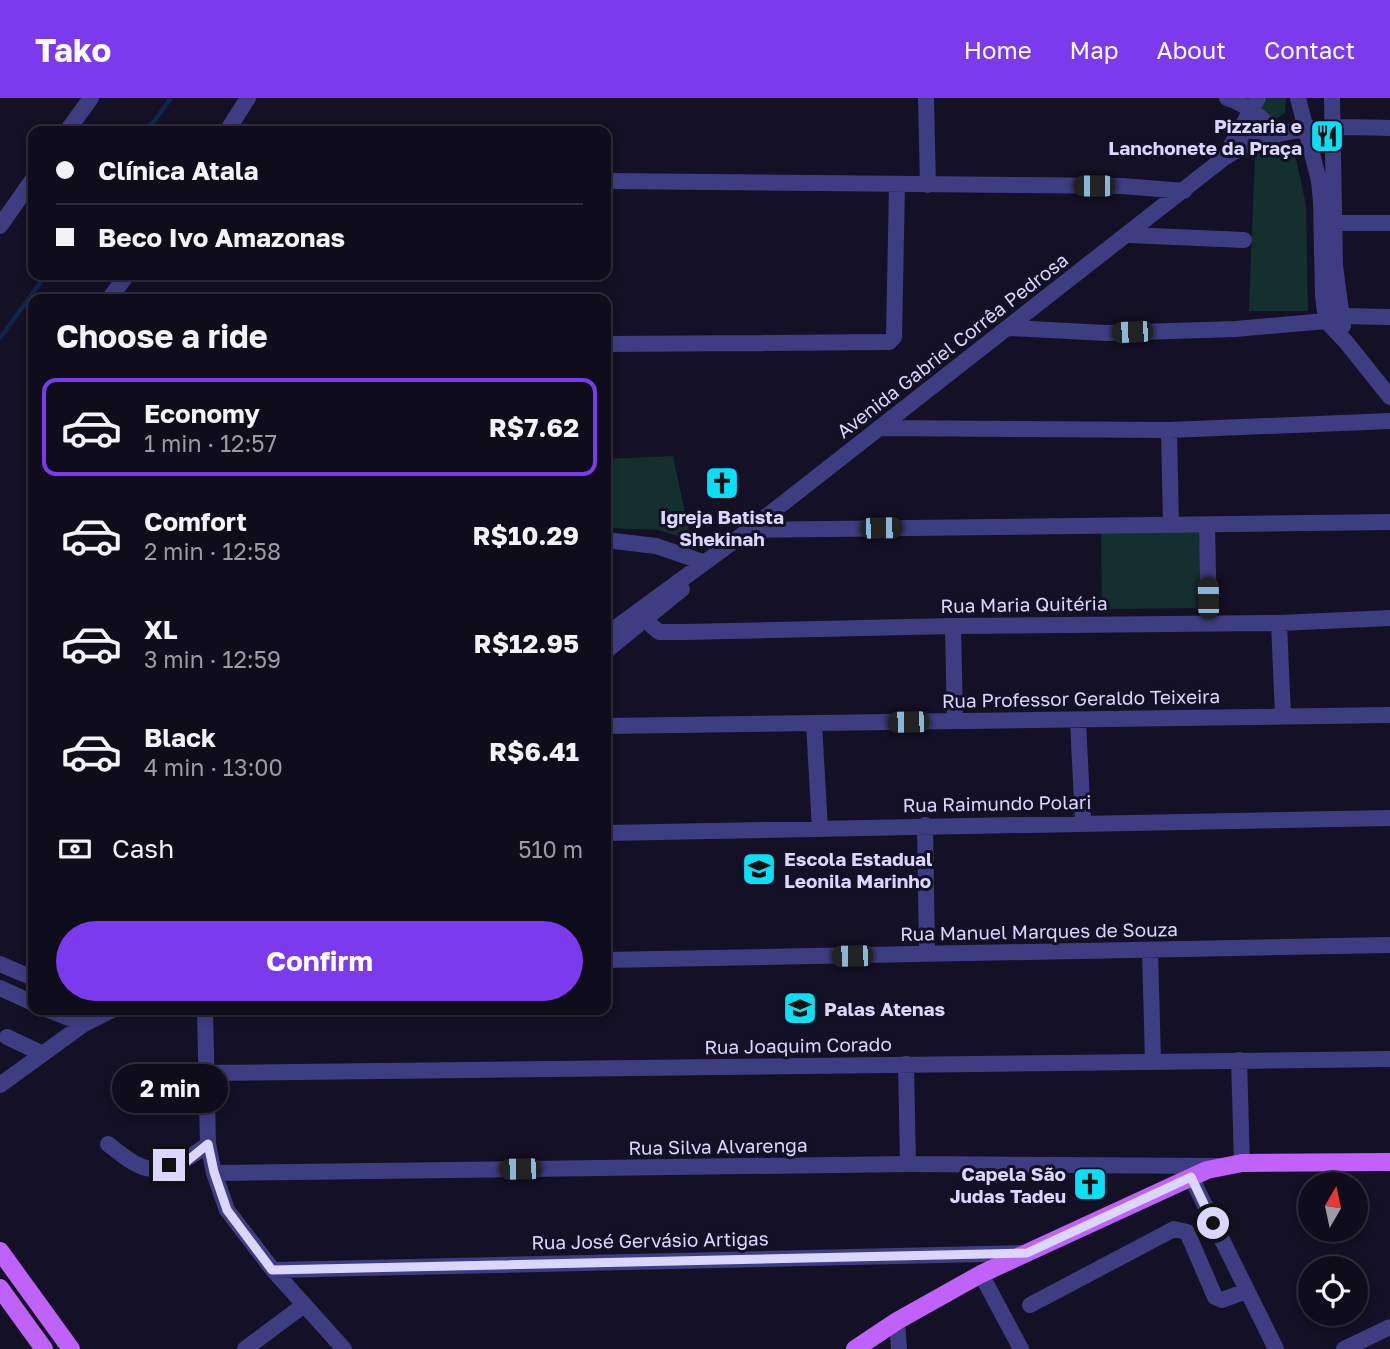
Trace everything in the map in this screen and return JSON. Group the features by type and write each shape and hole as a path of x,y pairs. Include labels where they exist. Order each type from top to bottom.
{"main road":[{"path":"855,1349 897,1321 981,1274 1191,1177 1223,1166 1242,1163 1390,1161"},
{"path":"0,1251 71,1349"},
{"path":"0,1288 44,1349"}],"street":[{"path":"71,126 91,98"},
{"path":"230,126 248,98"},
{"path":"926,98 928,185"},
{"path":"1227,98 1253,104 1277,134"},
{"path":"1298,98 1319,181 1322,295 1346,342 1390,397"},
{"path":"1332,98 1334,319"},
{"name":"Avenida Gabriel Corrêa Pedrosa","path":"1224,158 1253,104"},
{"name":"Avenida Gabriel Corrêa Pedrosa","path":"611,631 749,530 1224,158 1261,138 1277,134 1331,127 1390,128"},
{"path":"611,181 1122,186 1184,191"},
{"path":"611,344 883,343 894,337 897,184"},
{"path":"0,226 28,186"},
{"path":"1334,223 1390,223"},
{"path":"1129,235 1244,240"},
{"path":"1010,328 1106,333 1235,329 1334,319 1390,317"},
{"path":"879,428 1169,430 1390,421"},
{"path":"1169,430 1171,525"},
{"path":"749,530 1390,522"},
{"path":"1207,525 1209,623"},
{"path":"611,541 656,546 704,562"},
{"name":"Avenida Gabriel Corrêa Pedrosa","path":"611,647 680,592 704,562"},
{"name":"Rua Maria Quitéria","path":"645,620 659,632 1279,623 1390,618"},
{"path":"1279,623 1283,716"},
{"path":"953,626 955,720"},
{"name":"Rua Professor Geraldo Teixeira","path":"611,726 1390,715"},
{"path":"1078,720 1083,823"},
{"path":"814,724 820,829"},
{"name":"Rua Raimundo Polari","path":"611,833 1390,818"},
{"path":"925,825 927,954"},
{"name":"Rua Manuel Marques de Souza","path":"611,960 1390,945"},
{"path":"1150,950 1153,1062"},
{"path":"0,964 28,976"},
{"path":"0,988 28,1001"},
{"path":"62,1015 84,1024"},
{"path":"0,1085 84,1024 101,1015"},
{"path":"205,1015 208,1144 227,1210 272,1270 344,1349"},
{"path":"7,1037 43,1054"},
{"name":"Rua Joaquim Corado","path":"206,1073 1390,1059"},
{"path":"1239,1060 1242,1163"},
{"path":"906,1065 908,1164"},
{"path":"108,1144 127,1159 152,1169 187,1161 208,1144"},
{"name":"Rua Silva Alvarenga","path":"214,1172 908,1164 1223,1166"},
{"path":"1191,1177 1276,1349"},
{"path":"1030,1305 1174,1229 1187,1232 1215,1297 1222,1300 1245,1291"},
{"name":"Rua José Gervásio Artigas","path":"272,1270 1027,1253"},
{"path":"981,1274 1021,1349"},
{"path":"245,1349 304,1305"},
{"path":"897,1321 900,1349"},
{"path":"1344,1349 1390,1327"}],"green space":[{"path":"1261,98 1286,98 1285,113 1276,119 1281,147 1293,145 1306,205 1308,311 1249,311 1255,152 1276,147 1272,119 1261,114"},
{"path":"673,456 691,540 658,530 611,528 611,459"},
{"path":"1199,527 1203,608 1102,609 1101,528"}],"waterway":[{"path":"151,126 171,98"},
{"path":"32,294 42,280"},
{"path":"0,338 28,300"}],"place":[{"name":"Pizzaria e Lanchonete da Praça","path":"1327,136"},
{"name":"Igreja Batista Shekinah","path":"722,483"},
{"name":"Escola Estadual Leonila Marinho","path":"759,869"},
{"name":"Palas Atenas","path":"800,1008"},
{"name":"Capela São Judas Tadeu","path":"1090,1184"}],"route":[{"path":"169,1165 187,1161 208,1144 227,1210 272,1270 1027,1253 1191,1177 1213,1223"}]}
